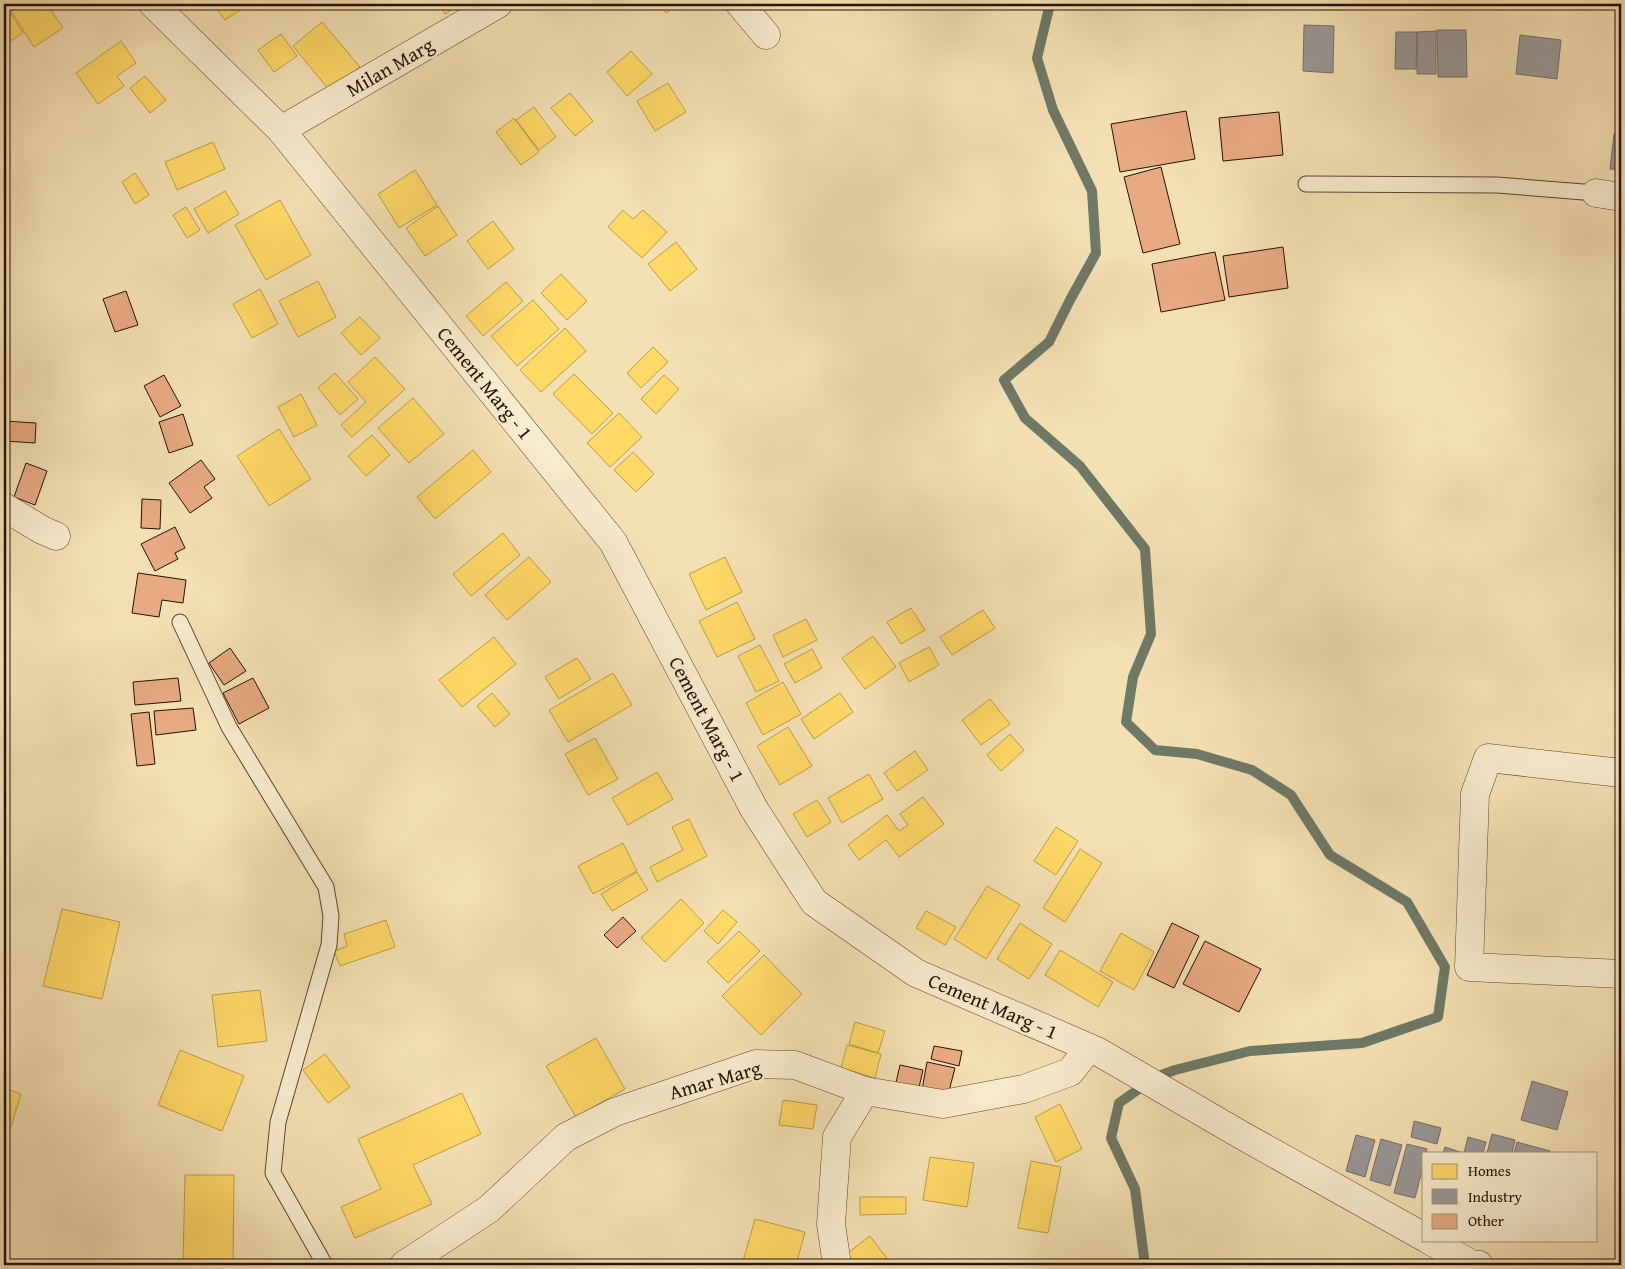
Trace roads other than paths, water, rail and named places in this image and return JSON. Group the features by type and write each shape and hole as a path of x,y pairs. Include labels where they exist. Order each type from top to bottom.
{"street":[{"name":"Cement Marg - 1","path":"153,4 281,130 613,542 754,808 814,902 916,973 1093,1050 1422,1236"},
{"path":"740,4 766,35"},
{"name":"Milan Marg","path":"281,130 491,5"},
{"path":"4,507 42,530 56,536"},
{"path":"1621,773 1488,758 1475,794 1469,967 1621,974"},
{"name":"Amar Marg","path":"404,1265 489,1209 566,1137 615,1112 756,1064 795,1065 865,1091 943,1104 1024,1089 1070,1072 1093,1050"},
{"path":"837,1265 831,1224 837,1137 865,1091"},
{"path":"1433,1242 1472,1264 1479,1265"}],"lane":[{"path":"1306,184 1497,185 1609,195"},
{"path":"180,622 229,727 326,887 331,916 329,945 278,1122 273,1174 325,1265"}],"waterway":[{"path":"1050,4 1037,58 1053,110 1092,191 1096,253 1049,342 1004,380 1025,418 1080,466 1145,549 1151,634 1133,677 1126,722 1155,750 1197,754 1252,770 1291,795 1330,855 1407,902 1445,967 1438,1017 1362,1043 1250,1051 1175,1070 1156,1077 1119,1103 1111,1138 1135,1189 1145,1265"}]}
